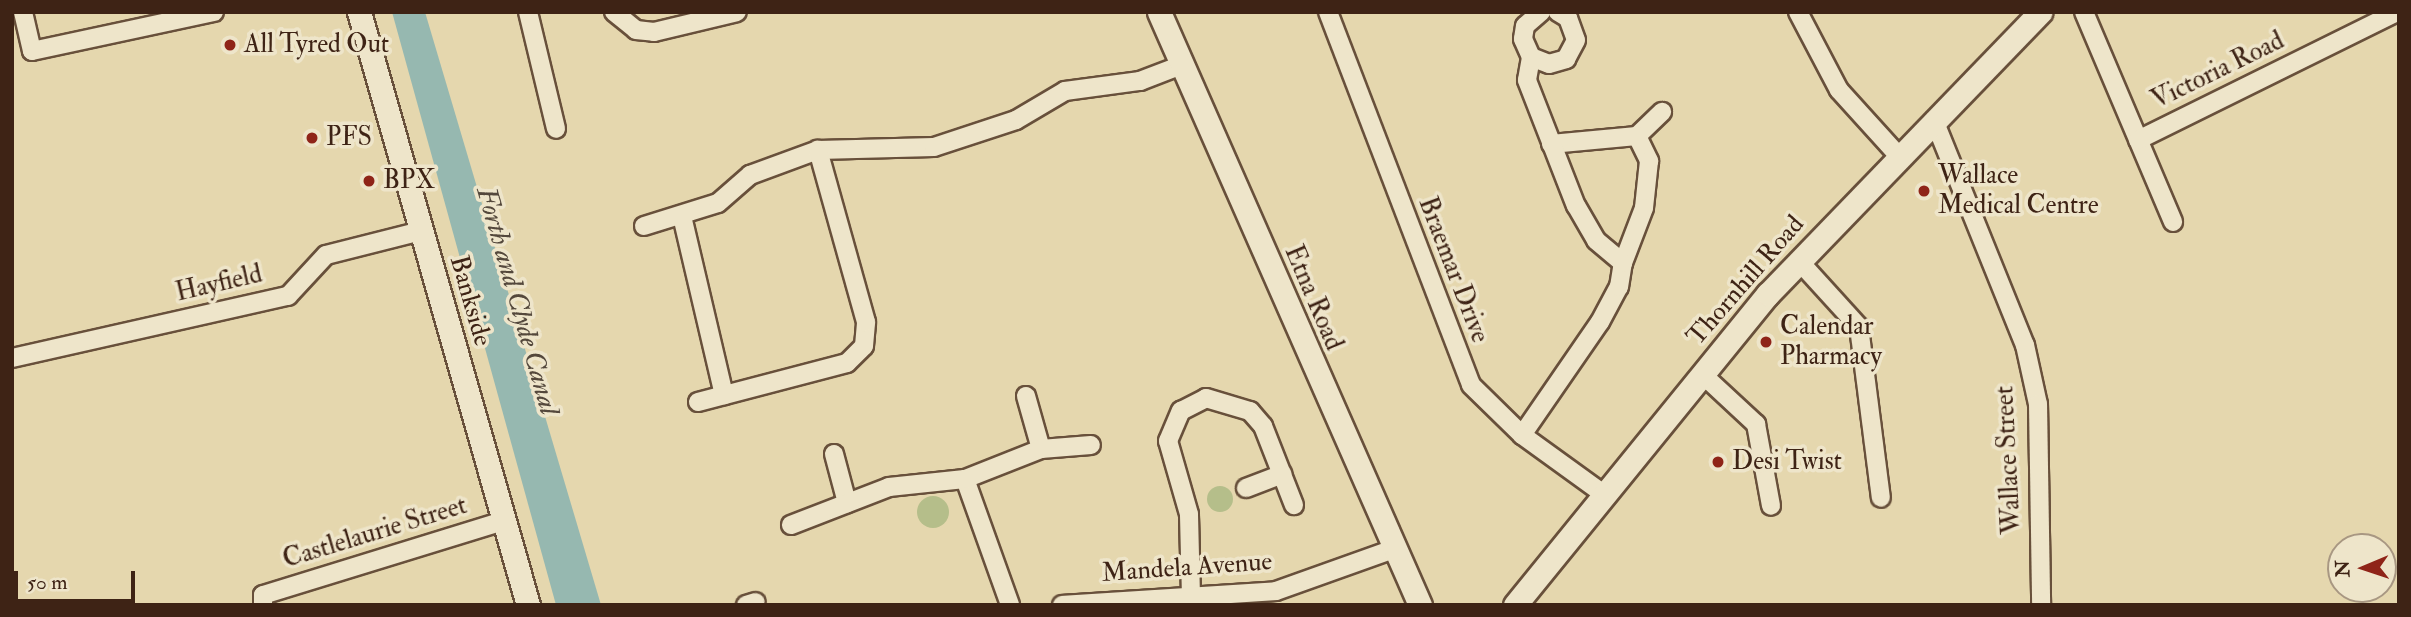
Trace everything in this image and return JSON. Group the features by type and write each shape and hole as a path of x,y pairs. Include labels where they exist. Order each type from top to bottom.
{"street":[{"path":"23,12 32,51 214,12"},
{"name":"Bankside","path":"359,12 528,605"},
{"path":"528,12 556,129"},
{"path":"614,12 636,30 654,32 728,13"},
{"name":"Etna Road","path":"1158,12 1391,550 1420,605"},
{"name":"Braemar Drive","path":"1328,12 1456,353 1471,385 1522,435 1602,494"},
{"path":"1541,12 1525,26 1531,57 1527,80 1576,206 1597,240 1623,263"},
{"path":"1531,57 1558,63 1573,51 1574,28 1558,12"},
{"path":"1798,12 1839,90 1898,155"},
{"name":"Thornhill Road","path":"1515,605 1602,494 1798,261 1898,155 2040,12"},
{"path":"2084,12 2172,222"},
{"name":"Victoria Road","path":"2138,140 2397,12"},
{"path":"644,226 718,203 750,175 818,150 934,147 1016,120 1065,91 1140,80 1182,65"},
{"path":"1551,144 1637,136 1662,112"},
{"name":"Wallace Street","path":"1934,120 2025,345 2038,404 2041,605"},
{"path":"1522,435 1600,322 1619,287 1623,263 1644,208 1649,161 1637,136"},
{"path":"698,402 846,363 864,346 866,322 818,150"},
{"path":"682,216 724,395"},
{"name":"Hayfield","path":"12,358 288,296 326,255 421,231"},
{"path":"1798,261 1859,327 1881,498"},
{"path":"1702,374 1756,424 1772,506"},
{"path":"1026,396 1041,449"},
{"path":"1191,597 1189,514 1168,441 1181,411 1206,398 1250,411 1264,426 1294,505"},
{"path":"790,525 889,487 965,479 1041,449 1091,445"},
{"path":"834,454 847,503"},
{"path":"1246,488 1282,474"},
{"path":"965,479 1010,605"},
{"name":"Castlelaurie Street","path":"263,600 503,521"},
{"name":"Mandela Avenue","path":"1062,605 1276,591 1391,550"}],"green space":[{"path":"1220,486 1229,490 1233,499 1229,508 1220,512 1211,508 1207,499 1211,490"},
{"path":"933,496 944,501 949,512 944,523 933,528 922,523 917,512 922,501"}],"water":[{"path":"392,12 425,12 601,605 556,605"}],"place":[{"name":"All Tyred Out","path":"230,45"},
{"name":"PFS","path":"312,138"},
{"name":"BPX","path":"369,181"},
{"name":"Wallace Medical Centre","path":"1924,191"},
{"name":"Calendar Pharmacy","path":"1766,342"},
{"name":"Desi Twist","path":"1718,462"}],"water label":[{"name":"Forth and Clyde Canal","path":"517,301"}]}
